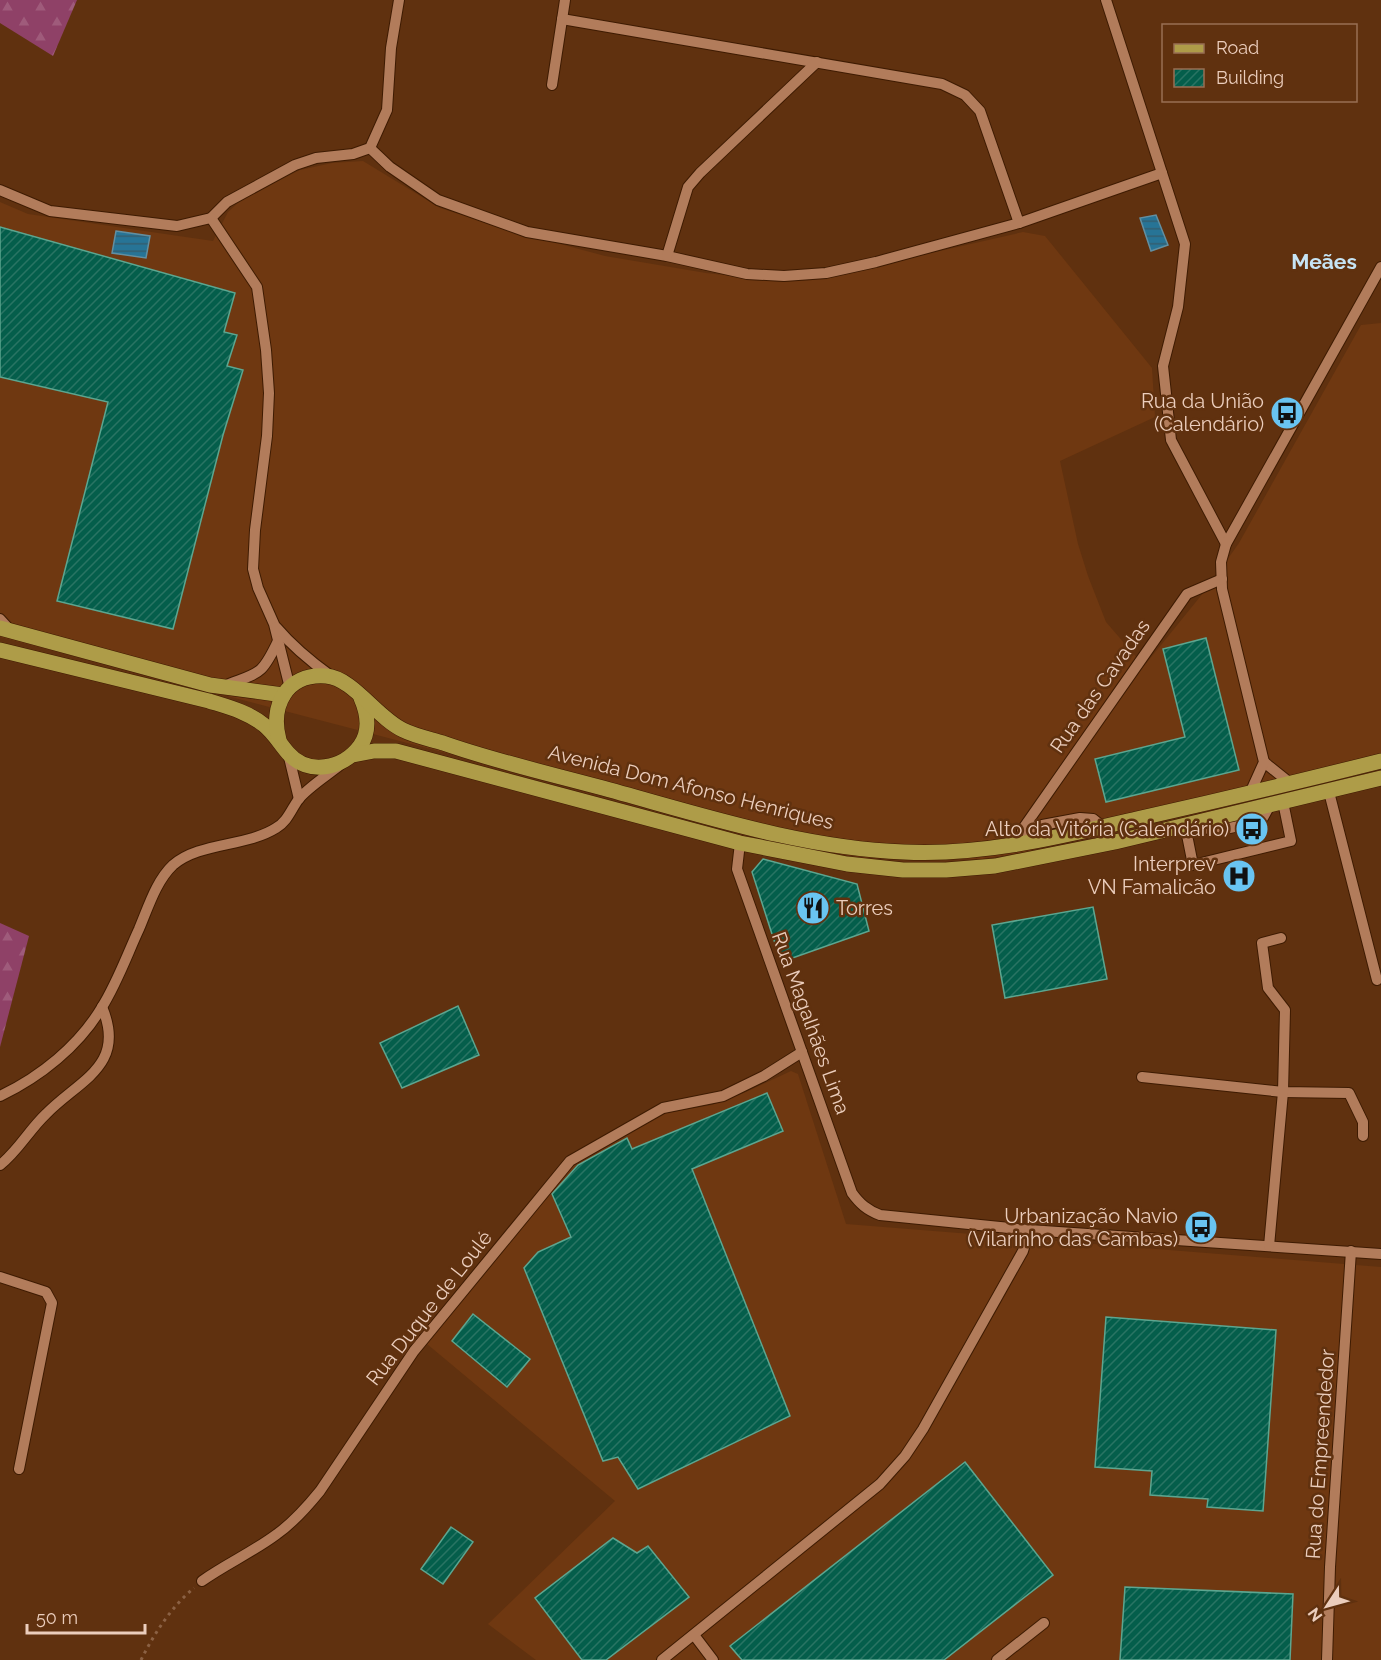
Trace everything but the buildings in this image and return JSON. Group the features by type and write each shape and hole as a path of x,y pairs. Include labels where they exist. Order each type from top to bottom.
{"main road":[{"path":"3,626 222,687 287,691"},
{"name":"Avenida Dom Afonso Henriques","path":"0,650 209,700 242,711 263,724 288,753 306,765 316,768 338,765 350,757 374,752 396,751 740,843 847,864 903,870 946,870 995,866 1191,824 1381,778"},
{"path":"279,740 275,725 277,709 287,691 302,679 316,675 330,676"},
{"name":"Avenida Dom Afonso Henriques","path":"330,676 347,683 380,715 403,730 470,753 732,823 851,848 945,853 992,849 1022,837 1102,827 1381,761"},
{"path":"350,757 363,742 368,726 366,710 360,695"}],"street":[{"path":"0,190 50,211 177,226 211,218 227,202 295,165 316,158 353,154 370,148 387,110 391,48 399,0"},
{"path":"552,85 565,0"},
{"path":"1106,0 1185,244 1178,307 1163,366 1171,440 1226,544"},
{"path":"562,18 942,84 965,94 980,111 1018,223"},
{"path":"667,256 688,187 818,62"},
{"path":"370,148 390,167 438,200 527,232 667,256 747,274 783,276 826,273 876,262 1018,223 1162,173"},
{"path":"211,218 257,286 270,393 253,569 258,588 274,624 287,691"},
{"path":"1290,783 1264,762 1222,589 1221,562 1226,544 1381,267"},
{"name":"Rua das Cavadas","path":"1022,837 1186,594 1222,579"},
{"path":"274,624 306,659 330,676"},
{"path":"222,687 258,673 268,662 278,641"},
{"path":"288,753 299,799"},
{"path":"0,1096 31,1079 50,1065 74,1044 102,1007 119,975 158,885 173,866 183,858 195,853 252,838 278,827 287,818 299,799 350,757"},
{"path":"1250,793 1264,762"},
{"path":"1329,792 1377,980"},
{"path":"1191,824 1193,864 1291,841 1276,804"},
{"name":"Rua Magalhães Lima","path":"740,843 737,869 852,1192 859,1203 880,1215 1029,1230"},
{"path":"1269,1246 1283,1092 1285,1010 1268,988 1262,942 1281,938"},
{"path":"0,1165 43,1116 87,1080 97,1068 109,1043 109,1029 102,1007"},
{"name":"Rua Duque de Loulé","path":"202,1581 277,1534 306,1507 320,1491 414,1351 570,1161 663,1108 723,1096 764,1076 802,1052"},
{"path":"1142,1077 1283,1092 1349,1093 1363,1122 1363,1136"},
{"path":"662,1660 880,1484 904,1456 923,1429 1023,1251 1029,1230 1381,1254"},
{"name":"Rua do Empreendedor","path":"1327,1660 1330,1567 1351,1251"},
{"path":"0,1276 46,1292 52,1303 19,1468"},
{"path":"997,1660 1044,1623"},
{"path":"694,1635 713,1660"}],"path":[{"path":"141,1660 162,1624 182,1598 202,1581"}],"shaded area":[{"path":"363,161 440,208 512,231 605,256 706,273 775,281 813,280 1023,232 1045,236 1152,368 1155,417 1060,461 1078,544 1106,622 1144,666 1208,587 1239,543 1361,325 1381,323 1381,762 1024,852 981,859 865,858 814,850 749,834 0,637 0,202 28,214 213,241 228,212 238,203 262,189 300,170 332,163"},
{"path":"791,1071 798,1074 846,1224 1381,1267 1381,1660 536,1660 488,1624 615,1501 427,1344 570,1167 580,1159 666,1113 712,1105"}],"green space":[{"path":"0,0 77,0 53,56 0,23"},
{"path":"0,923 29,936 0,1047"}],"water":[{"path":"1156,215 1168,245 1151,251 1140,218"},
{"path":"116,231 150,236 146,258 112,253"}],"place":[{"name":"Rua da União (Calendário)","path":"1287,413"},
{"name":"Alto da Vitória (Calendário)","path":"1252,829"},
{"name":"Interprev VN Famalicão","path":"1239,876"},
{"name":"Torres","path":"813,908"},
{"name":"Urbanização Navio (Vilarinho das Cambas)","path":"1201,1227"}],"district":[{"name":"Meães","path":"1324,262"}]}
